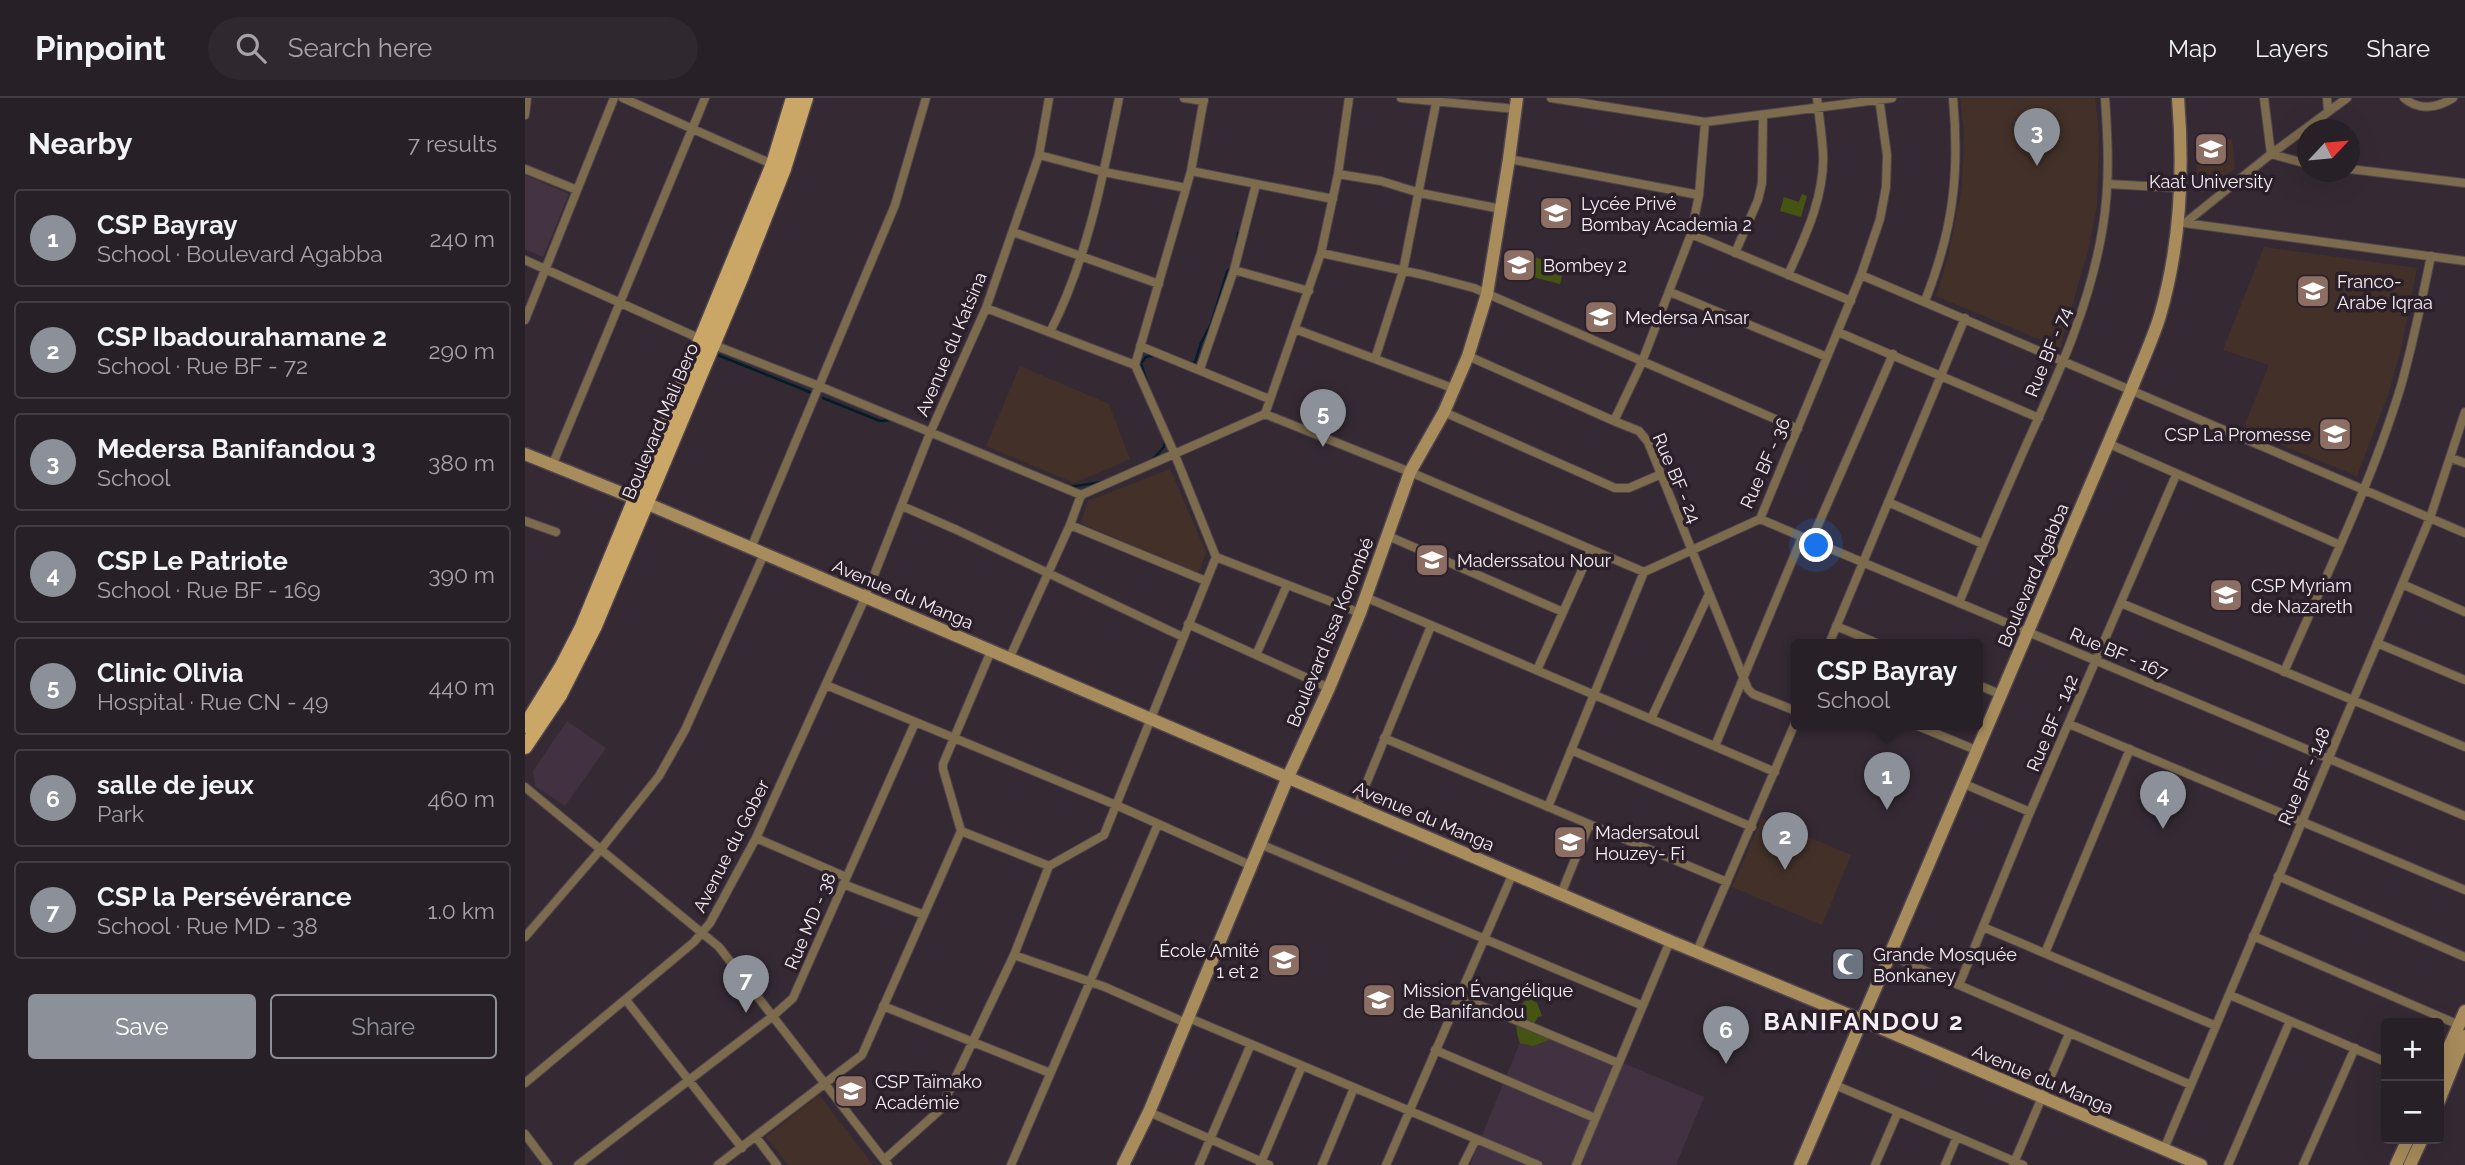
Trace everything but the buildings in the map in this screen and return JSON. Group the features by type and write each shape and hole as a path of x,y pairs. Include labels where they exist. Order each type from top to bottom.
{"main road":[{"name":"Boulevard Mali Bero","path":"778,167 793,98"},
{"name":"Boulevard Mali Bero","path":"525,726 577,637 640,501 708,342 806,98"},
{"name":"Boulevard Mali Bero","path":"525,747 555,704 595,626 640,501"}],"street":[{"path":"525,115 527,98"},
{"path":"525,320 614,98"},
{"path":"623,98 778,167"},
{"path":"552,466 705,98"},
{"path":"751,548 895,205 926,98"},
{"name":"Avenue du Katsina","path":"865,598 930,433 986,307 1039,155 1049,98"},
{"path":"1050,332 1081,257 1104,172 1119,98"},
{"path":"525,786 719,947 886,1162 937,1114 1014,955 1049,866 1102,837 1216,557 1135,365 1191,171 1204,99 1184,98"},
{"path":"1265,414 1321,253 1339,174 1349,98"},
{"path":"1401,98 1516,104"},
{"path":"1551,98 1592,101 1705,122 1892,98"},
{"path":"1787,275 1810,224 1821,183 1823,155 1817,98"},
{"path":"1925,301 1943,250 1952,207 1957,159 1953,98"},
{"name":"Rue BF - 74","path":"1959,603 2080,320 2103,226 2108,184 2105,98"},
{"name":"Boulevard Agabba","path":"1800,1165 1864,1021 1889,955 2131,390 2158,320 2181,223 2178,98"},
{"path":"2264,98 2271,154"},
{"path":"2327,98 2329,111"},
{"path":"2181,223 2347,98"},
{"path":"2404,98 2424,107 2437,106 2452,98"},
{"path":"1375,359 1403,271 1437,99"},
{"name":"Rue BF - 36","path":"1644,572 1760,519 1851,301 1880,219 1886,187 1887,155 1879,99"},
{"name":"Boulevard Issa Korombé","path":"1123,1165 1149,1112 1288,777 1329,688 1360,613 1411,472 1444,412 1468,356 1487,294 1516,104"},
{"path":"1735,253 1758,200 1762,183 1763,116"},
{"path":"1614,421 1642,362 1691,234 1699,195 1705,122"},
{"path":"2271,154 2297,161"},
{"path":"1039,155 1104,172 1186,188"},
{"path":"1509,159 1699,195"},
{"path":"525,169 577,190"},
{"path":"2360,170 2465,183"},
{"path":"1191,171 1333,199"},
{"path":"1339,174 1501,209"},
{"path":"1200,369 1234,270 1255,184"},
{"path":"2108,184 2180,188"},
{"path":"2181,223 2465,261"},
{"path":"1013,232 1159,284"},
{"path":"1691,234 1851,301"},
{"path":"1321,253 1461,284 1798,429"},
{"path":"2284,672 2364,489 2400,387 2417,326 2431,256"},
{"path":"525,260 708,342 1081,495 1265,414 1411,472 1644,572 1548,807"},
{"path":"1234,270 1309,291"},
{"path":"1861,275 2465,533"},
{"path":"1670,292 1827,357"},
{"path":"986,307 1135,365"},
{"path":"1831,639 1965,318"},
{"path":"1295,329 1455,389"},
{"path":"1838,332 2039,418"},
{"path":"1140,346 1269,399"},
{"path":"1811,541 1892,354"},
{"name":"Rue BF - 24","path":"1468,356 1639,431 1644,436 1744,680 1753,694 1791,708"},
{"path":"1444,412 1615,488 1629,488 1660,475"},
{"name":"Rue BF - 148","path":"2164,1149 2430,518 2465,412"},
{"path":"2107,443 2340,545"},
{"name":"Avenue du Manga","path":"525,454 2201,1165"},
{"path":"2451,458 2465,463"},
{"name":"Rue BF - 142","path":"1959,985 2176,475"},
{"path":"1009,659 1081,495"},
{"path":"1888,502 1983,544"},
{"path":"902,506 1183,637"},
{"name":"Rue BF - 167","path":"1760,519 2465,816"},
{"path":"525,521 556,532"},
{"path":"1070,525 1206,581"},
{"path":"1388,536 1563,612"},
{"path":"1715,747 1802,537"},
{"path":"1537,670 1591,550"},
{"path":"525,937 653,785 685,730 764,554"},
{"path":"1216,557 1360,613"},
{"path":"2402,584 2465,612"},
{"path":"1256,655 1287,585"},
{"path":"1651,719 1709,594"},
{"path":"1365,597 1775,772"},
{"name":"Avenue du Gober","path":"525,1083 703,933 756,838 865,598"},
{"path":"2121,603 2465,747"},
{"path":"1188,624 1329,688"},
{"path":"1357,806 1431,626"},
{"path":"1836,626 1867,639"},
{"path":"2377,643 2465,680"},
{"path":"718,1165 862,1055 961,831 943,766 991,651"},
{"path":"826,685 953,740 1116,805 1252,866"},
{"path":"1983,687 2000,694"},
{"name":"Rue MD - 38","path":"578,1165 773,1016 796,993 915,723"},
{"path":"2069,724 2465,890"},
{"path":"1697,951 1792,730"},
{"path":"1928,730 1976,750"},
{"path":"1384,738 1727,882"},
{"path":"2045,953 2130,749"},
{"path":"1571,750 1752,827"},
{"path":"1962,783 2031,812"},
{"path":"1011,1165 1088,981 1158,824"},
{"path":"1561,894 1589,825"},
{"path":"961,831 1049,866"},
{"path":"756,838 924,915"},
{"path":"1260,844 1641,1006"},
{"path":"1386,1165 1513,873"},
{"path":"2278,876 2465,957"},
{"path":"1983,926 2216,1026"},
{"path":"2253,936 2462,1031"},
{"path":"1576,1165 1669,941"},
{"path":"1014,955 1251,1044 1476,1139 1523,1162 1538,1165"},
{"path":"1889,955 2190,1085"},
{"path":"2230,995 2381,1060"},
{"path":"1458,996 1618,1063"},
{"path":"626,1000 742,1148"},
{"path":"883,1006 1050,1073"},
{"path":"2444,1086 2462,1031 2465,1011"},
{"path":"2228,1165 2291,1021"},
{"path":"2444,1062 2462,1031"},
{"path":"1835,1085 2017,1164 2069,1034"},
{"path":"1199,1165 1251,1044"},
{"path":"2303,1165 2355,1048"},
{"path":"1435,1050 1595,1118"},
{"path":"1149,1112 1264,1164 1301,1066"},
{"path":"1322,1165 1354,1088"},
{"path":"1875,1165 1898,1112"},
{"path":"525,1134 548,1165"},
{"path":"756,1137 778,1165"},
{"path":"1945,1165 1957,1137"},
{"path":"1463,1165 1476,1139"},
{"path":"2396,1165 2406,1144"},
{"path":"2410,1165 2420,1144"}],"shaded area":[{"path":"1960,98 2095,98 2099,136 2097,206 2088,250 2060,348 1936,296 1948,257 1962,187 1964,129"},
{"path":"2232,139 2235,169 2202,193 2198,190 2196,143"},
{"path":"525,175 569,194 543,257 525,249"},
{"path":"2264,247 2417,268 2401,349 2388,395 2357,476 2243,429 2269,365 2223,350"},
{"path":"1020,366 1109,404 1130,459 1074,483 986,446"},
{"path":"1170,469 1206,552 1198,573 1081,523 1088,501"},
{"path":"567,721 606,748 565,806 535,786 533,771"},
{"path":"1762,818 1851,855 1822,925 1732,887"},
{"path":"1528,1023 1704,1097 1676,1165 1470,1165"},
{"path":"819,1095 873,1165 788,1165 766,1137"}],"green space":[{"path":"1802,194 1807,196 1801,217 1780,211 1784,197 1799,202"},
{"path":"1534,257 1565,265 1560,284 1529,276"},
{"path":"1529,998 1537,1003 1542,1016 1538,1017 1531,1029 1537,1035 1545,1032 1549,1040 1533,1046 1520,1043 1517,1031 1520,1006"}],"waterway":[{"path":"1236,247 1238,233"},
{"path":"1190,364 1195,362 1211,324 1227,272 1232,267"},
{"path":"715,354 812,393"},
{"path":"1149,389 1141,363 1146,357 1156,355"},
{"path":"823,398 880,421 890,420"},
{"path":"1151,409 1156,422"},
{"path":"1152,460 1164,447 1165,441"},
{"path":"1070,487 1101,482"}],"place":[{"name":"Kaat University","path":"2211,149"},
{"name":"Medersa Banifandou 3","path":"2037,166"},
{"name":"Lycée Privé Bombay Academia 2","path":"1556,213"},
{"name":"Bombey 2","path":"1519,265"},
{"name":"Franco- Arabe Iqraa","path":"2313,291"},
{"name":"Medersa Ansar","path":"1601,317"},
{"name":"CSP La Promesse","path":"2335,434"},
{"name":"Clinic Olivia","path":"1323,447"},
{"name":"Maderssatou Nour","path":"1432,560"},
{"name":"CSP Myriam de Nazareth","path":"2226,595"},
{"name":"CSP Bayray","path":"1887,810"},
{"name":"CSP Le Patriote","path":"2163,829"},
{"name":"Madersatoul Houzey- Fi","path":"1570,842"},
{"name":"CSP Ibadourahamane 2","path":"1785,870"},
{"name":"École Amité 1 et 2","path":"1284,960"},
{"name":"Grande Mosquée Bonkaney","path":"1848,964"},
{"name":"Mission Évangélique de Banifandou","path":"1379,1000"},
{"name":"CSP la Persévérance","path":"746,1013"},
{"name":"salle de jeux","path":"1726,1064"},
{"name":"CSP Taïmako Académie","path":"851,1091"}],"district":[{"name":"BANIFANDOU 2","path":"1864,1021"}]}
